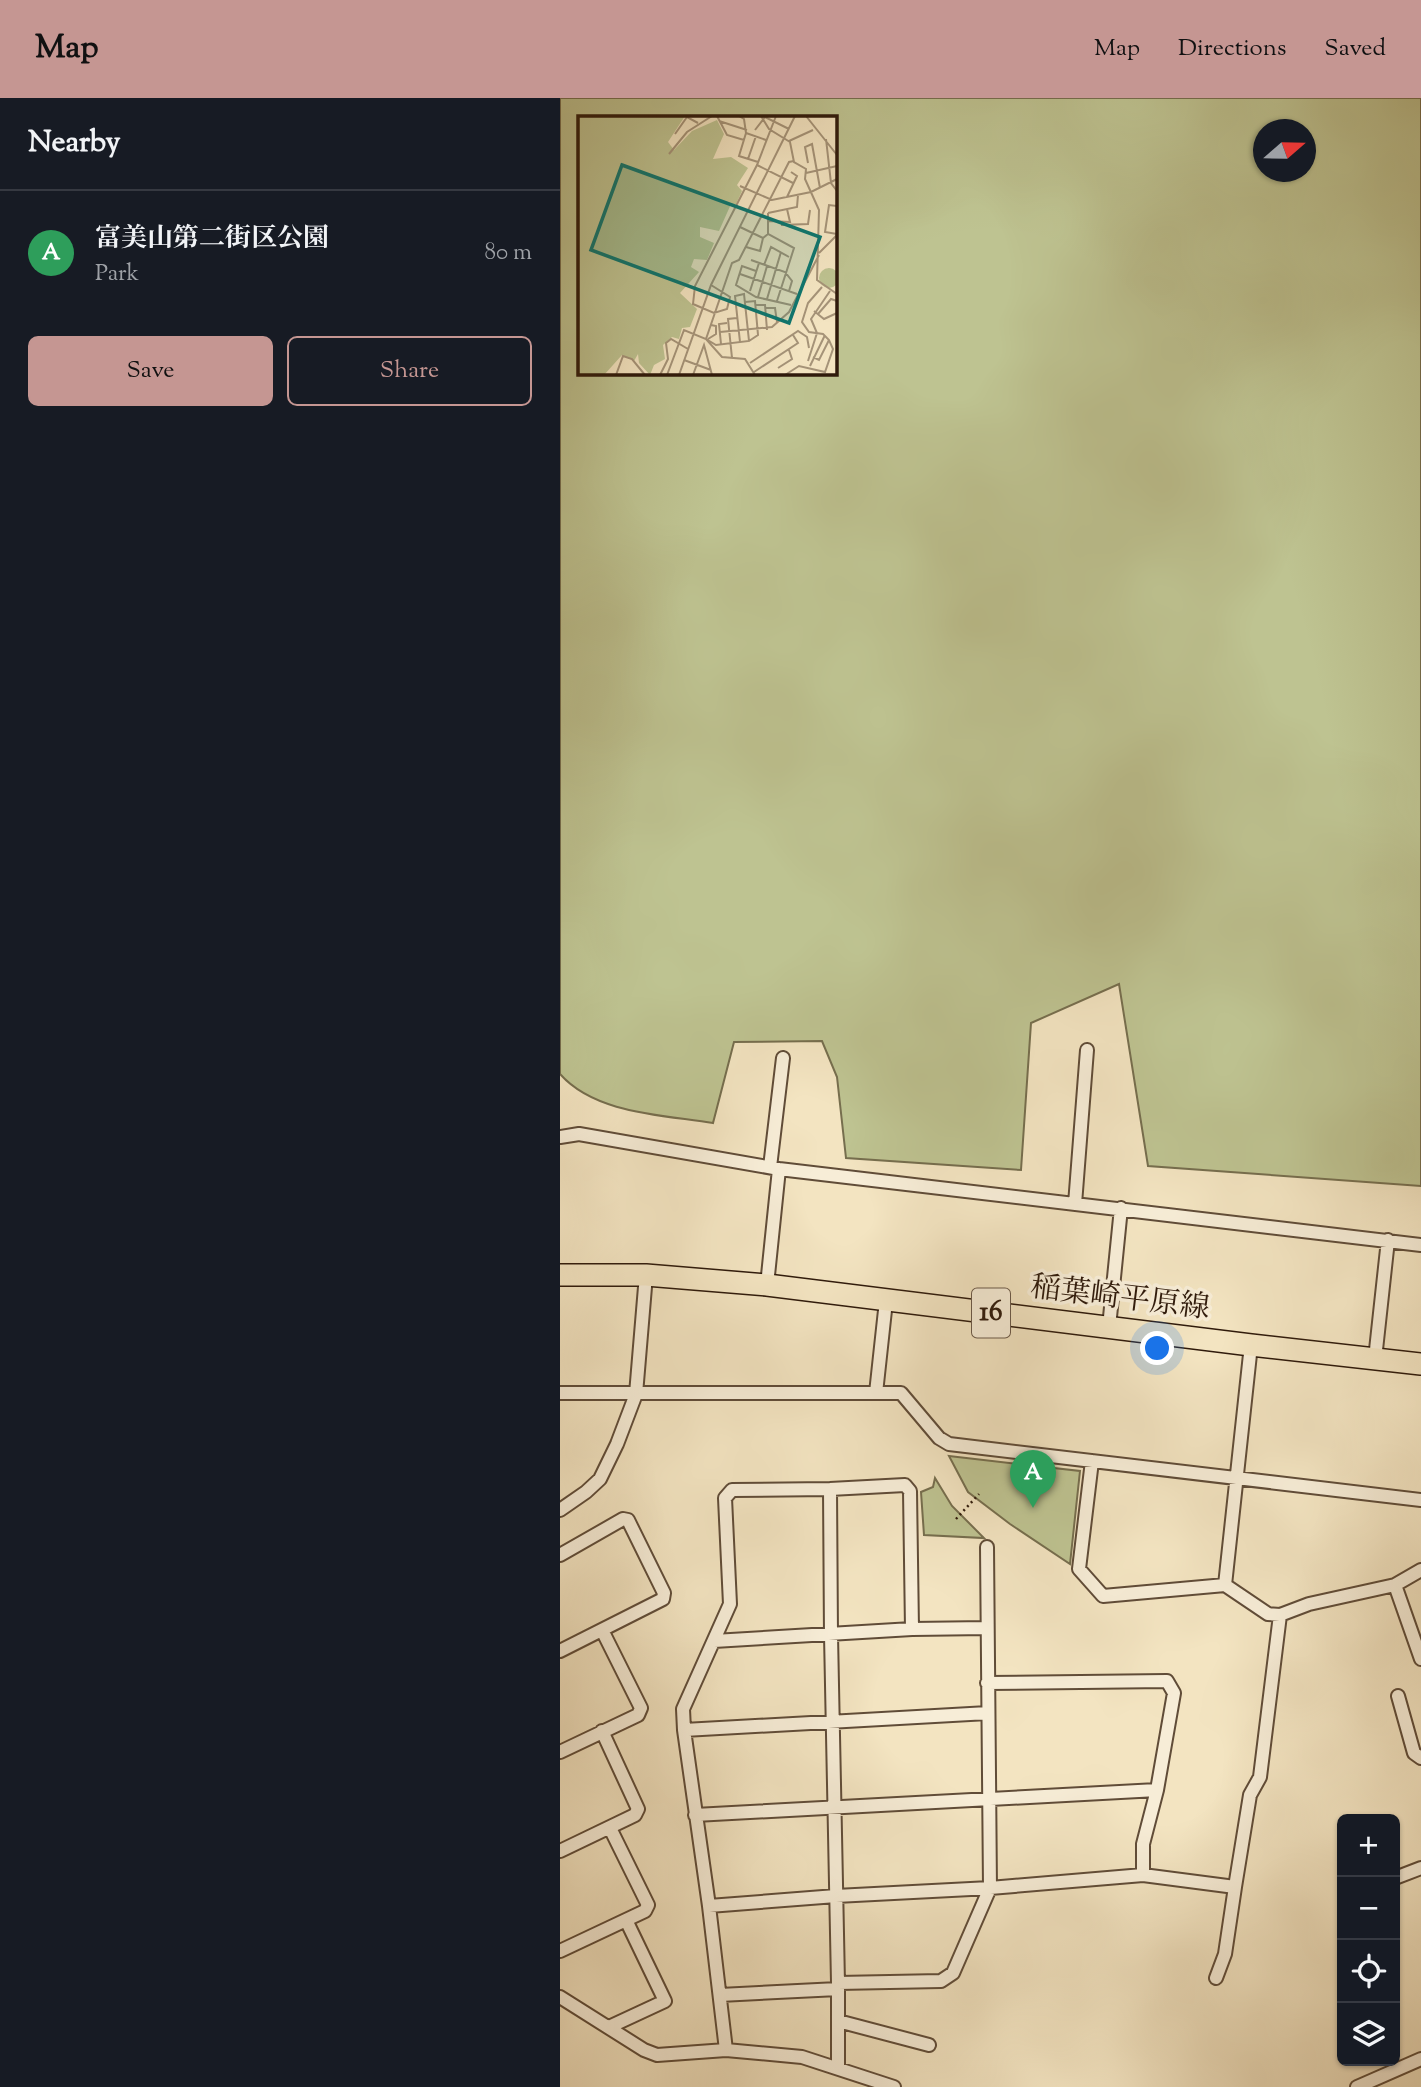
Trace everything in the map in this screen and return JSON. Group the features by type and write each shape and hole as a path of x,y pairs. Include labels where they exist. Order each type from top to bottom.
{"main road":[{"name":"稲葉崎平原線","path":"560,1275 646,1275 767,1285 1421,1364"}],"street":[{"path":"1075,1204 1087,1050"},
{"path":"767,1285 783,1058"},
{"path":"560,1137 579,1134 775,1168 1421,1245"},
{"path":"1109,1327 1121,1208"},
{"path":"1375,1359 1388,1240"},
{"path":"560,1510 600,1479 636,1394 646,1275"},
{"path":"876,1394 886,1301"},
{"path":"1225,1585 1251,1345"},
{"path":"560,1393 901,1392 939,1438 949,1444 1421,1500"},
{"path":"1092,1461 1079,1569 1103,1596 1225,1585 1268,1614 1280,1615 1309,1604 1395,1586 1421,1570"},
{"path":"726,2050 683,1709 730,1604 725,1498 732,1490 905,1485 910,1491 912,1629"},
{"path":"830,1489 838,2067"},
{"path":"560,1555 623,1519 628,1520 664,1593 663,1599 560,1651"},
{"path":"720,1995 941,1981 953,1973 990,1888 988,1547"},
{"path":"1395,1586 1421,1659"},
{"path":"1216,1978 1225,1954 1250,1795 1260,1777 1280,1615"},
{"path":"714,1641 912,1629 987,1628"},
{"path":"560,1752 638,1714 641,1707 602,1630"},
{"path":"987,1684 1167,1681 1174,1693 1157,1790 1143,1844 1143,1875"},
{"path":"1398,1696 1414,1753 1421,1758"},
{"path":"684,1730 988,1713"},
{"path":"560,1852 635,1815 638,1809 603,1731"},
{"path":"695,1815 1157,1790"},
{"path":"560,1951 645,1911 648,1905 610,1828"},
{"path":"1397,1877 1421,1867"},
{"path":"709,1906 1143,1875 1235,1887"},
{"path":"609,2027 665,2001 626,1920"},
{"path":"560,1997 644,2050 657,2055 726,2050 802,2057 894,2087"},
{"path":"838,2021 929,2045"},
{"path":"1357,2087 1421,2059"}],"path":[{"path":"956,1520 979,1494"}],"green space":[{"path":"560,98 1421,98 1421,1186 1148,1166 1119,984 1031,1023 1021,1170 846,1158 837,1077 822,1041 734,1042 713,1123 652,1115 611,1105 592,1097 560,1074"},
{"path":"949,1456 1080,1471 1070,1564 968,1492"},
{"path":"935,1478 952,1506 984,1538 924,1535 921,1492 933,1487"}],"place":[{"name":"富美山第二街区公園","path":"1033,1508"}]}
